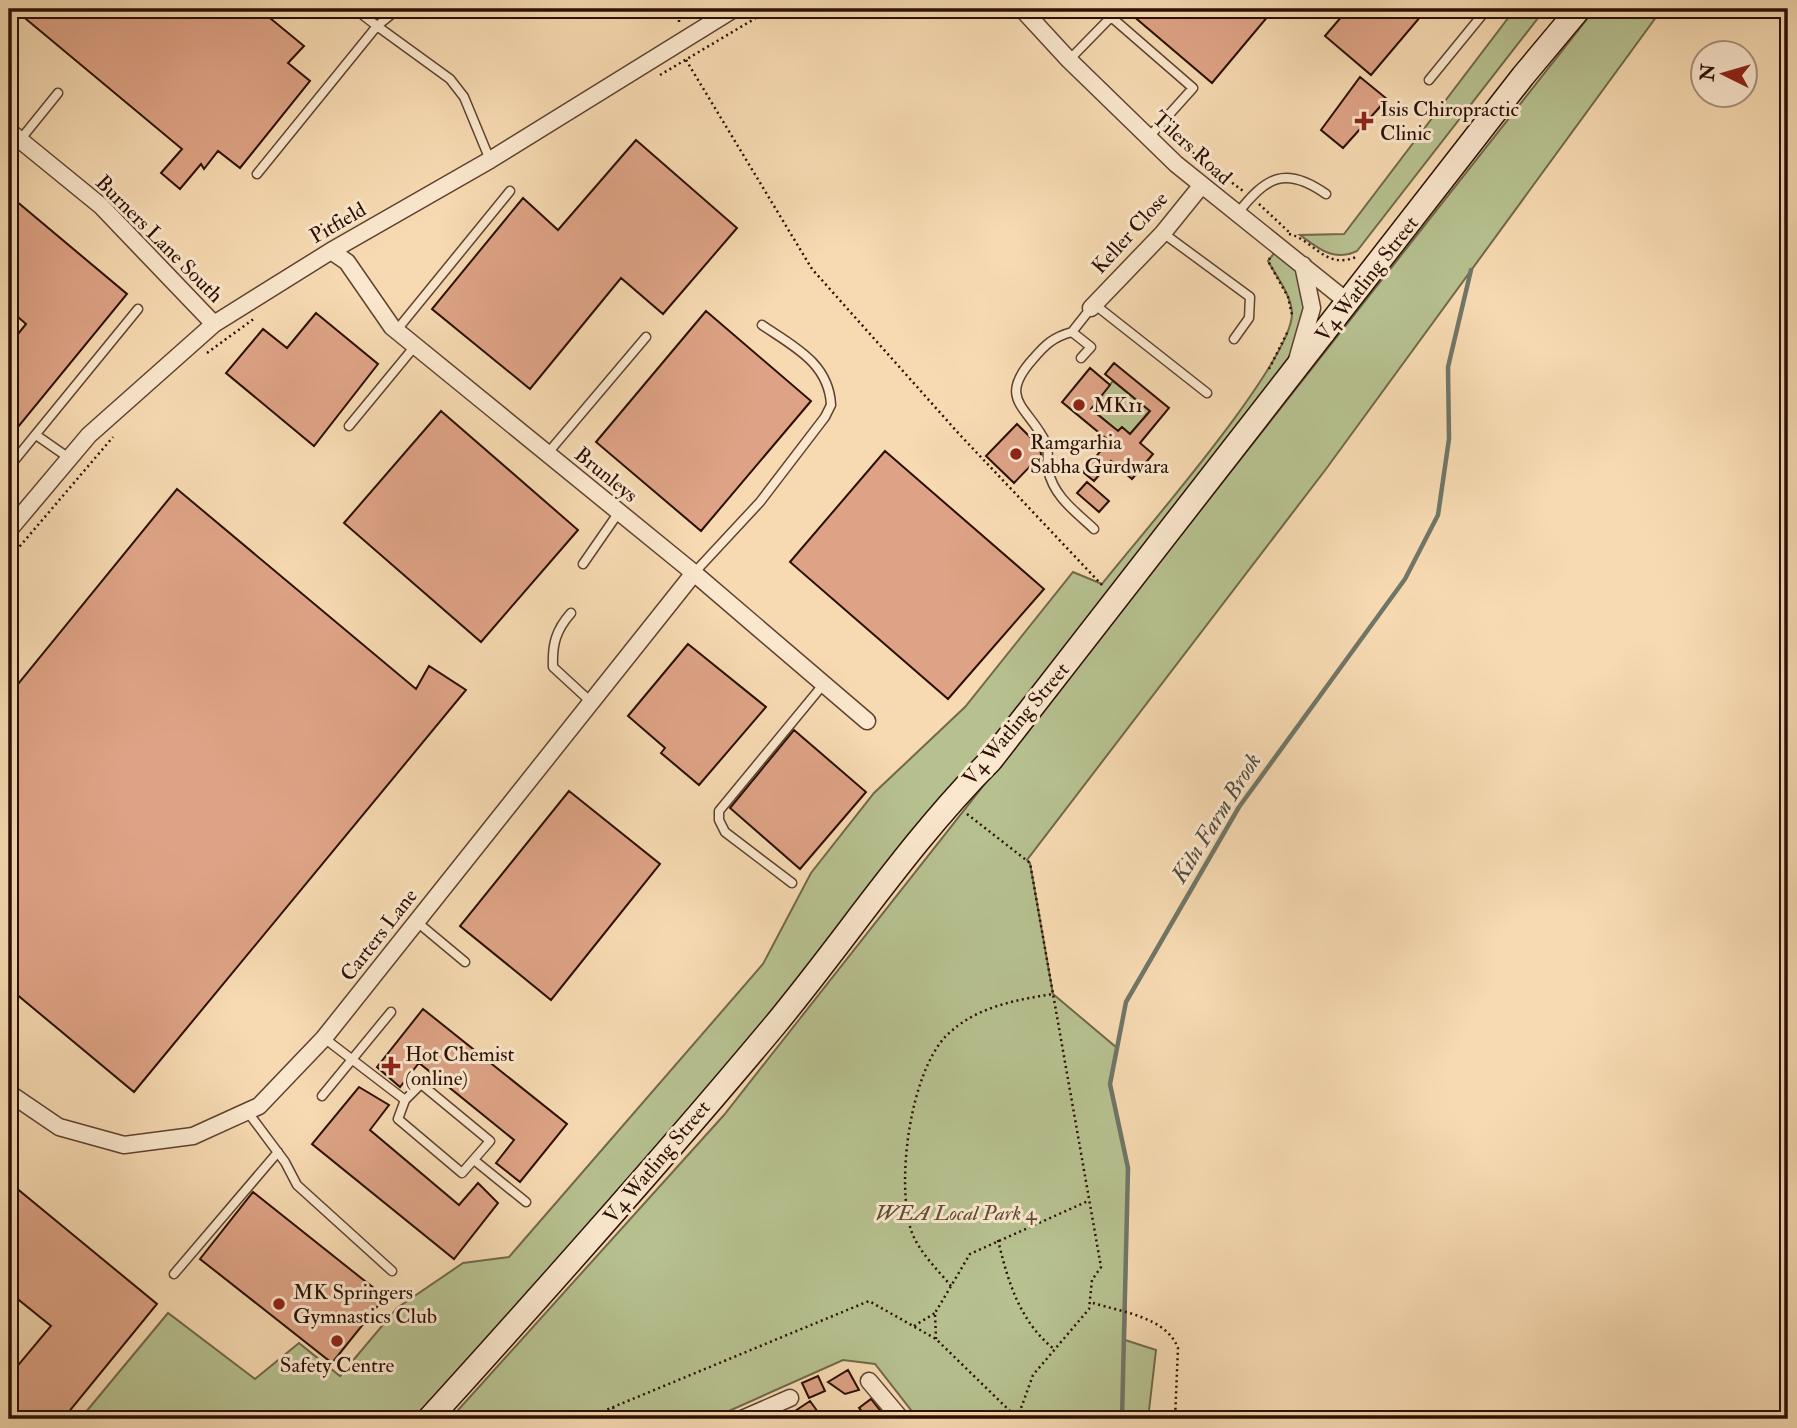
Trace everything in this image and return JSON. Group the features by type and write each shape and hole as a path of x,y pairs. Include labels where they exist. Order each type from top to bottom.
{"street":[{"name":"Pitfield","path":"9,530 89,435 214,324 331,251 489,160 734,9"},
{"name":"Tilers Road","path":"1022,9 1069,60 1201,186 1349,303"},
{"name":"V4 Watling Street","path":"429,1419 590,1241 775,1024 950,801 991,760 1349,303 1514,87 1579,9"},
{"name":"Burners Lane South","path":"14,136 101,206 214,324"},
{"name":"Keller Close","path":"1093,306 1163,233 1201,186"},
{"name":"Brunleys","path":"331,251 347,262 397,331 694,573 822,686 867,721"},
{"path":"1294,373 1312,308 1303,265"},
{"name":"Carters Lane","path":"9,1093 58,1127 124,1145 193,1136 259,1106 324,1038 694,573"},
{"path":"869,1381 901,1419"},
{"path":"742,1419 790,1398"}],"lane":[{"path":"355,9 450,79 464,97 489,160"},
{"path":"257,174 377,26 398,9"},
{"path":"1102,9 1193,88 1148,138"},
{"path":"1429,80 1487,9"},
{"path":"1069,60 1111,17"},
{"path":"14,136 58,93"},
{"path":"1237,214 1263,186 1276,178 1308,182 1326,194"},
{"path":"397,331 510,191"},
{"path":"1163,233 1250,297 1249,318 1234,339"},
{"path":"1094,529 1058,496 1047,468 1047,445 1020,406 1016,382 1022,371 1050,340 1072,332 1093,306 1207,393"},
{"path":"9,467 138,309"},
{"path":"694,573 760,502 825,418 831,405 822,371 807,354 762,325"},
{"path":"1072,332 1091,348 1081,358"},
{"path":"547,454 646,337"},
{"path":"349,426 415,346"},
{"path":"36,435 69,458"},
{"path":"583,564 619,512"},
{"path":"571,613 556,635 552,647 554,667 592,702"},
{"path":"792,883 726,832 719,820 719,811 822,686"},
{"path":"417,922 465,962"},
{"path":"322,1096 391,1012"},
{"path":"324,1038 405,1100"},
{"path":"421,1084 490,1141 462,1173 398,1119 405,1100 421,1084"},
{"path":"247,1111 278,1152 297,1185 392,1271"},
{"path":"174,1274 278,1152"},
{"path":"474,1160 526,1202"}],"path":[{"path":"679,9 679,44 686,60 811,269 960,435 1101,585"},
{"path":"650,81 771,9"},
{"path":"204,356 260,315"},
{"path":"9,559 114,435"},
{"path":"594,1419 613,1407 869,1301 936,1339 1012,1418 1020,1411 1027,1384 1092,1303 1092,1280 1101,1267 1030,863 950,801"},
{"path":"951,1286 916,1241 905,1205 908,1151 921,1083 932,1056 945,1037 964,1022 1017,999 1053,994"},
{"path":"913,1327 935,1313 970,1254 1090,1201"},
{"path":"998,1240 1012,1292 1038,1336 1054,1349"},
{"path":"1092,1303 1166,1329 1174,1339 1178,1348 1175,1419"},
{"path":"935,1313 936,1339"},
{"path":"613,1407 617,1419"},
{"path":"1020,1411 1027,1419"}],"green space":[{"path":"1515,9 1545,9 1357,251 1334,254 1320,249 1300,235 1344,234"},
{"name":"WEA Local Park 4","path":"1595,9 1662,9 1326,469 1027,860 1030,863 1053,994 1117,1048 1110,1084 1128,1168 1125,1340 1156,1350 1148,1419 918,1419 875,1364 843,1360 711,1419 450,1419 724,1115"},
{"path":"1279,247 1303,265 1312,308 1294,373 950,801 429,1419 80,1419 168,1313 255,1379 299,1343 340,1376 397,1308 463,1263 509,1257 763,964 811,873 874,793 965,707 1073,572 1102,584 1210,450 1267,371 1285,338 1292,314 1291,307 1287,293 1268,261"},
{"path":"1113,381 1150,411 1130,434 1122,427 1118,431 1091,409"}],"building":[{"path":"14,9 259,9 304,46 288,63 310,81 240,168 218,151 204,169 201,164 180,189 161,173 182,149"},
{"path":"1125,9 1274,9 1212,83"},
{"path":"1348,9 1427,9 1371,75 1325,36"},
{"path":"1360,77 1387,99 1343,148 1321,130"},
{"path":"636,140 737,228 663,314 621,278 530,389 432,309 523,198 558,230"},
{"path":"9,195 127,294 9,438 9,345 26,324 9,309"},
{"path":"706,311 811,401 701,531 596,442"},
{"path":"316,313 378,364 314,446 226,373 263,329 287,348"},
{"name":"MK11","path":"1114,363 1169,408 1140,443 1153,454 1132,479 1111,461 1094,481 1083,472 1109,441 1062,402 1090,368 1110,385 1091,409 1118,431 1122,427 1130,434 1150,411 1105,374"},
{"path":"441,411 578,530 481,642 344,523"},
{"name":"Ramgarhia Sabha Gurdwara","path":"1017,424 1040,447 1041,455 1014,483 986,456"},
{"path":"885,451 1044,589 948,699 790,562"},
{"name":"Ramgarhia Sabha Gurdwara","path":"1087,482 1109,501 1099,512 1077,493"},
{"path":"177,489 416,689 429,666 466,690 134,1092 9,988 9,695"},
{"path":"688,644 766,707 699,785 661,753 665,748 628,716"},
{"path":"794,730 866,792 800,869 730,808"},
{"path":"569,791 660,864 551,1000 460,926"},
{"path":"423,1009 567,1124 520,1182 496,1163 514,1140 419,1063 400,1087 377,1067"},
{"path":"359,1087 389,1105 370,1130 459,1205 478,1183 498,1203 454,1259 312,1144"},
{"path":"9,1182 157,1304 63,1419 9,1419 9,1376 51,1326 9,1292"},
{"path":"253,1192 385,1297 332,1363 200,1259"},
{"path":"848,1370 859,1390 845,1394 828,1382"},
{"path":"818,1376 825,1391 809,1398 802,1383"},
{"path":"871,1399 887,1419 868,1419 859,1408"},
{"path":"810,1401 823,1419 783,1419"}],"waterway":[{"name":"Kiln Farm Brook","path":"1122,1419 1128,1168 1110,1084 1126,1002 1239,807 1405,579 1438,515 1449,439 1448,367 1471,270"}],"place":[{"name":"Isis Chiropractic Clinic","path":"1364,121"},
{"name":"MK11","path":"1079,405"},
{"name":"Ramgarhia Sabha Gurdwara","path":"1016,454"},
{"name":"Hot Chemist (online)","path":"391,1066"},
{"name":"MK Springers Gymnastics Club","path":"279,1304"},
{"name":"Safety Centre","path":"337,1341"}]}
